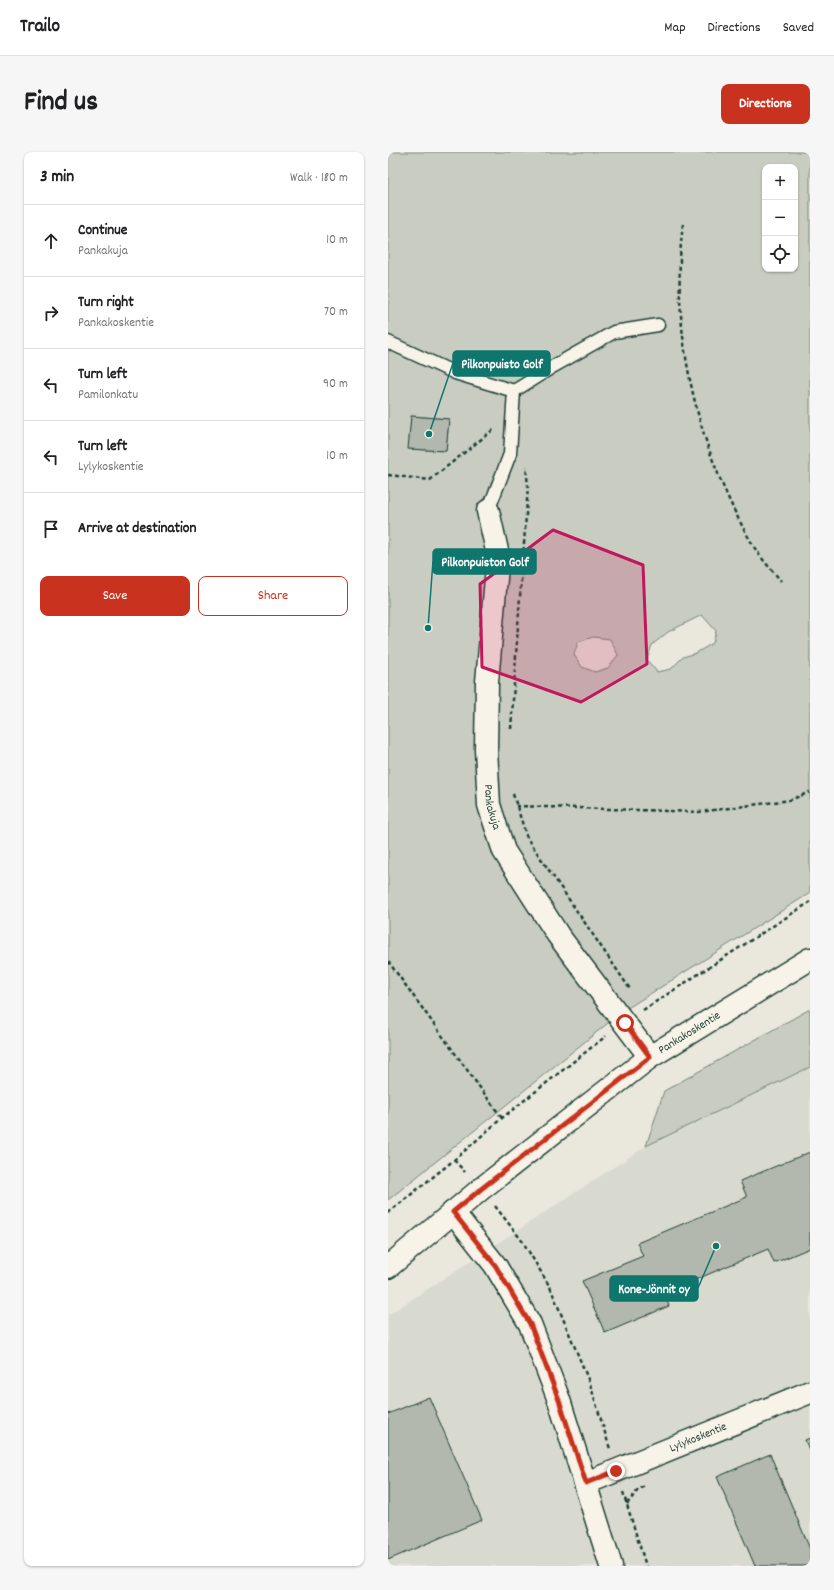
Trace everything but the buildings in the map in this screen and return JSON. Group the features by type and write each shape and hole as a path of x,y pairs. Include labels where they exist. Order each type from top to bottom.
{"street":[{"name":"Pankakuja","path":"488,511 498,555 487,682 486,749 489,805 504,851 558,936 650,1057"},
{"name":"Pankakoskentie","path":"388,1267 481,1189 650,1057 810,959"},
{"path":"453,1212 495,1265 530,1324 559,1400 611,1566"},
{"name":"Lylykoskentie","path":"586,1483 810,1392"}],"lane":[{"path":"388,342 455,373 514,391 554,366 614,332 658,325"},
{"path":"488,511 510,454 514,391"}],"path":[{"path":"683,224 680,247 679,292 682,330 690,384 716,468 733,508 757,552 781,581"},
{"path":"388,475 430,480 513,414"},
{"path":"511,737 528,486"},
{"path":"513,792 527,838 630,990"},
{"path":"489,805 700,812 790,800 810,792"},
{"path":"388,1213 454,1160 502,1118 612,1032 644,1009 810,902"},
{"path":"388,961 502,1118"},
{"path":"639,1003 644,1009"}],"highlighted area":[{"path":"553,530 643,565 647,664 581,702 482,667 480,584"}],"shaded area":[{"path":"388,152 810,152 810,893 623,1011 388,1200","holes":["411,416 449,419 446,451 409,449","702,615 716,631 713,643 696,653 683,657 671,669 657,672 647,660 652,645 668,632","593,637 610,639 618,655 608,668 595,672 582,667 574,655 578,642"]},
{"path":"810,1009 810,1067 646,1146 664,1091"},
{"path":"810,1067 810,1566 388,1566 388,1315 646,1146"}],"place":[{"name":"Pilkonpuisto Golf","path":"429,434"},
{"name":"Pilkonpuiston Golf","path":"428,628"},
{"name":"Kone-Jönnit oy","path":"716,1246"}],"route":[{"path":"616,1471 586,1483 559,1400 530,1324 495,1265 453,1212 650,1057 625,1023"}]}
